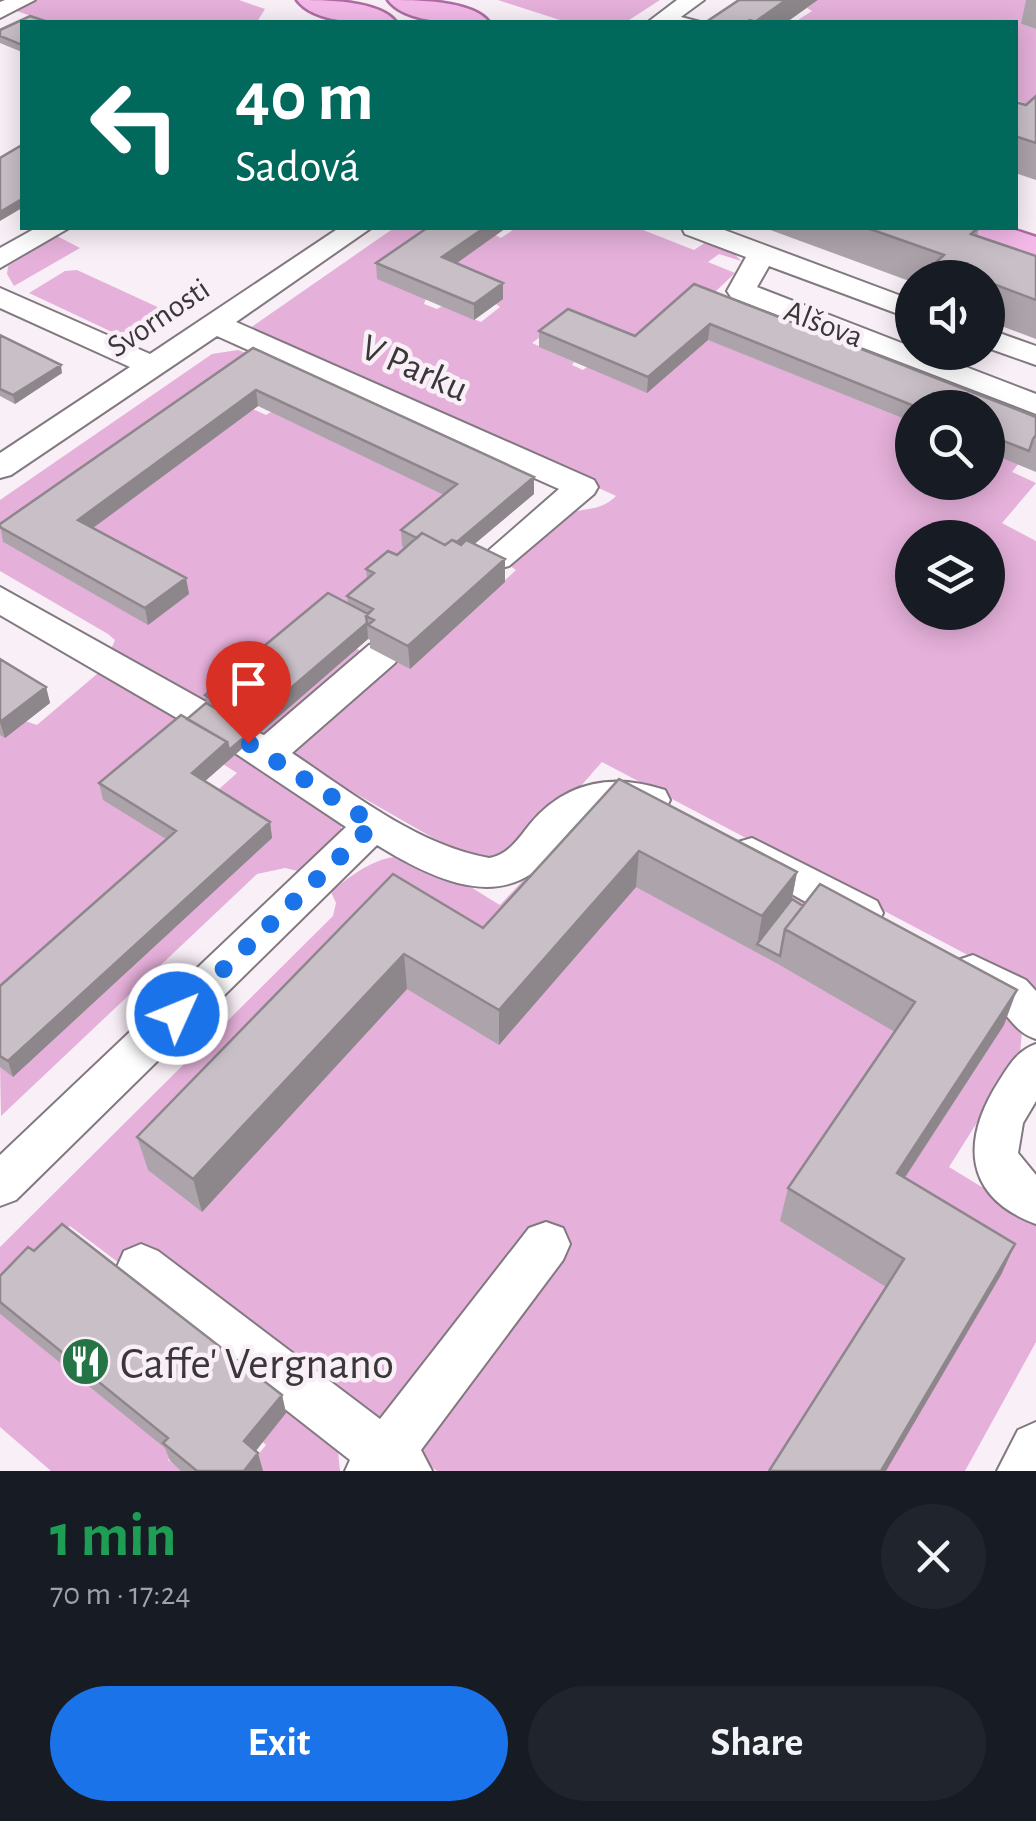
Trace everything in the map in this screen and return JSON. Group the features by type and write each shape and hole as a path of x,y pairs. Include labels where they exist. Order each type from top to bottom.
{"main road":[{"path":"314,0 373,20"},
{"path":"406,0 466,20"},
{"path":"976,230 1036,250"}],"street":[{"path":"0,12 24,0"},
{"path":"665,19 693,0"},
{"path":"0,260 51,230"},
{"name":"Svornosti","path":"7,454 354,230"},
{"name":"Alšova","path":"701,230 895,303"},
{"name":"Alšova","path":"762,252 741,291 996,390"},
{"path":"0,297 150,364"},
{"name":"V Parku","path":"213,323 582,487 497,558"},
{"path":"1005,344 1036,356"},
{"path":"1005,392 1036,364"},
{"name":"Alšova","path":"1005,393 1036,405"},
{"path":"0,599 202,716"},
{"path":"382,654 257,749 374,824 448,864 490,874 516,866 575,804 616,793 651,800 896,930"},
{"path":"0,1185 374,824"},
{"path":"944,957 1011,993 1036,1021"},
{"path":"1036,1064 994,1126 998,1164 1019,1192 1036,1203"},
{"path":"140,1267 388,1466 546,1244"},
{"path":"1023,1471 1036,1448"}],"shaded area":[{"path":"0,0 239,0 265,9 258,20 42,20 11,9 0,14"},
{"path":"498,0 660,0 629,20 560,20"},
{"path":"818,0 1036,0 1021,24 1036,29 1036,107 1018,101 1018,20 798,20 812,11 807,8"},
{"path":"391,230 449,230 424,304 437,309 442,306 481,322 500,307 448,268 495,235 501,238 513,230 643,230 694,250 706,242 732,251 741,261 719,254 708,262 735,273 715,292 895,362 895,370 915,370 967,390 938,390 734,317 637,347 551,329 532,343 583,370 587,367 646,392 707,339 895,415 895,500 1005,500 1005,458 1019,463 1012,472 1036,483 1005,520 895,520 895,630 1005,630 1005,525 1036,541 1036,991 602,762 527,841 503,856 485,858 456,851 255,736 355,648 377,659 384,653 411,667 516,570 506,563 541,532 564,516 603,505 616,496 250,328"},
{"path":"57,236 80,248 14,286 7,274 8,266"},
{"path":"77,270 175,315 145,334 127,339 29,293 65,271"},
{"path":"238,350 254,356 3,542 148,624 82,535 253,409 266,415 271,412 446,495 422,556 209,709 110,652 115,640 108,634 0,571 0,500 212,354"},
{"path":"104,673 192,724 179,847 0,999 0,734 25,721 37,725 97,674"},
{"path":"238,751 341,821 341,835 302,872 285,868 257,874 1,1116 0,1064 209,798 237,773 223,764"},
{"path":"617,804 994,995 1022,1031 1020,1054 949,1167 1036,1220 1036,1342 965,1471 437,1471 152,1256 110,1274 119,1263 70,1226 0,1302 0,1247 333,916 336,903 331,892 379,861 416,858 500,905 582,817"},
{"path":"0,1314 173,1453 168,1460 182,1471 51,1471 0,1427"},
{"path":"280,1406 337,1441 340,1471 261,1471 253,1461 266,1445 261,1440"}],"building":[{"path":"739,0 786,0 758,20 709,20"},
{"path":"20,21 20,44 0,36 0,30"},
{"path":"1036,96 1036,143 1018,137 1018,103 1026,105"},
{"path":"20,146 20,200 0,212 0,158"},
{"path":"424,230 481,230 442,257 503,283 474,304 376,263"},
{"path":"873,230 976,230 971,234 1036,256 1036,300 1005,288 1005,260 938,260 944,255"},
{"path":"694,284 895,362 895,370 915,370 967,390 895,390 895,398 710,324 648,377 539,331 568,309 635,336"},
{"path":"0,335 61,365 13,395 0,389"},
{"path":"253,348 534,477 457,542 452,540 445,545 422,533 417,538 401,530 457,484 256,390 78,520 186,578 145,608 0,527 0,524"},
{"path":"1005,405 1036,417 1036,435 1029,451 1005,442"},
{"path":"422,533 445,545 452,540 461,545 466,540 505,559 408,646 368,625 374,620 366,616 373,609 347,596 374,573 366,569 388,551 397,555"},
{"path":"328,593 368,614 367,623 251,722 205,695"},
{"path":"0,659 46,687 0,722"},
{"path":"206,703 253,730 229,750 227,742 187,719"},
{"path":"181,715 227,742 192,773 270,822 8,1061 0,1056 0,986 176,831 99,783"},
{"path":"619,779 797,872 762,916 639,851 499,1010 404,954 193,1179 137,1137 393,874 483,928"},
{"path":"820,884 1017,990 897,1173 1015,1244 881,1471 769,1471 904,1259 788,1188 915,1002 785,929"},
{"path":"792,899 803,906 785,929 780,956 757,944"},
{"path":"62,1224 282,1395 244,1441 258,1453 244,1471 197,1471 163,1443 168,1438 0,1302 0,1276 28,1247 34,1251"}],"place":[{"name":"Caffe' Vergnano","path":"85,1362"}],"route":[{"path":"177,1014 374,824 248,743"}]}
